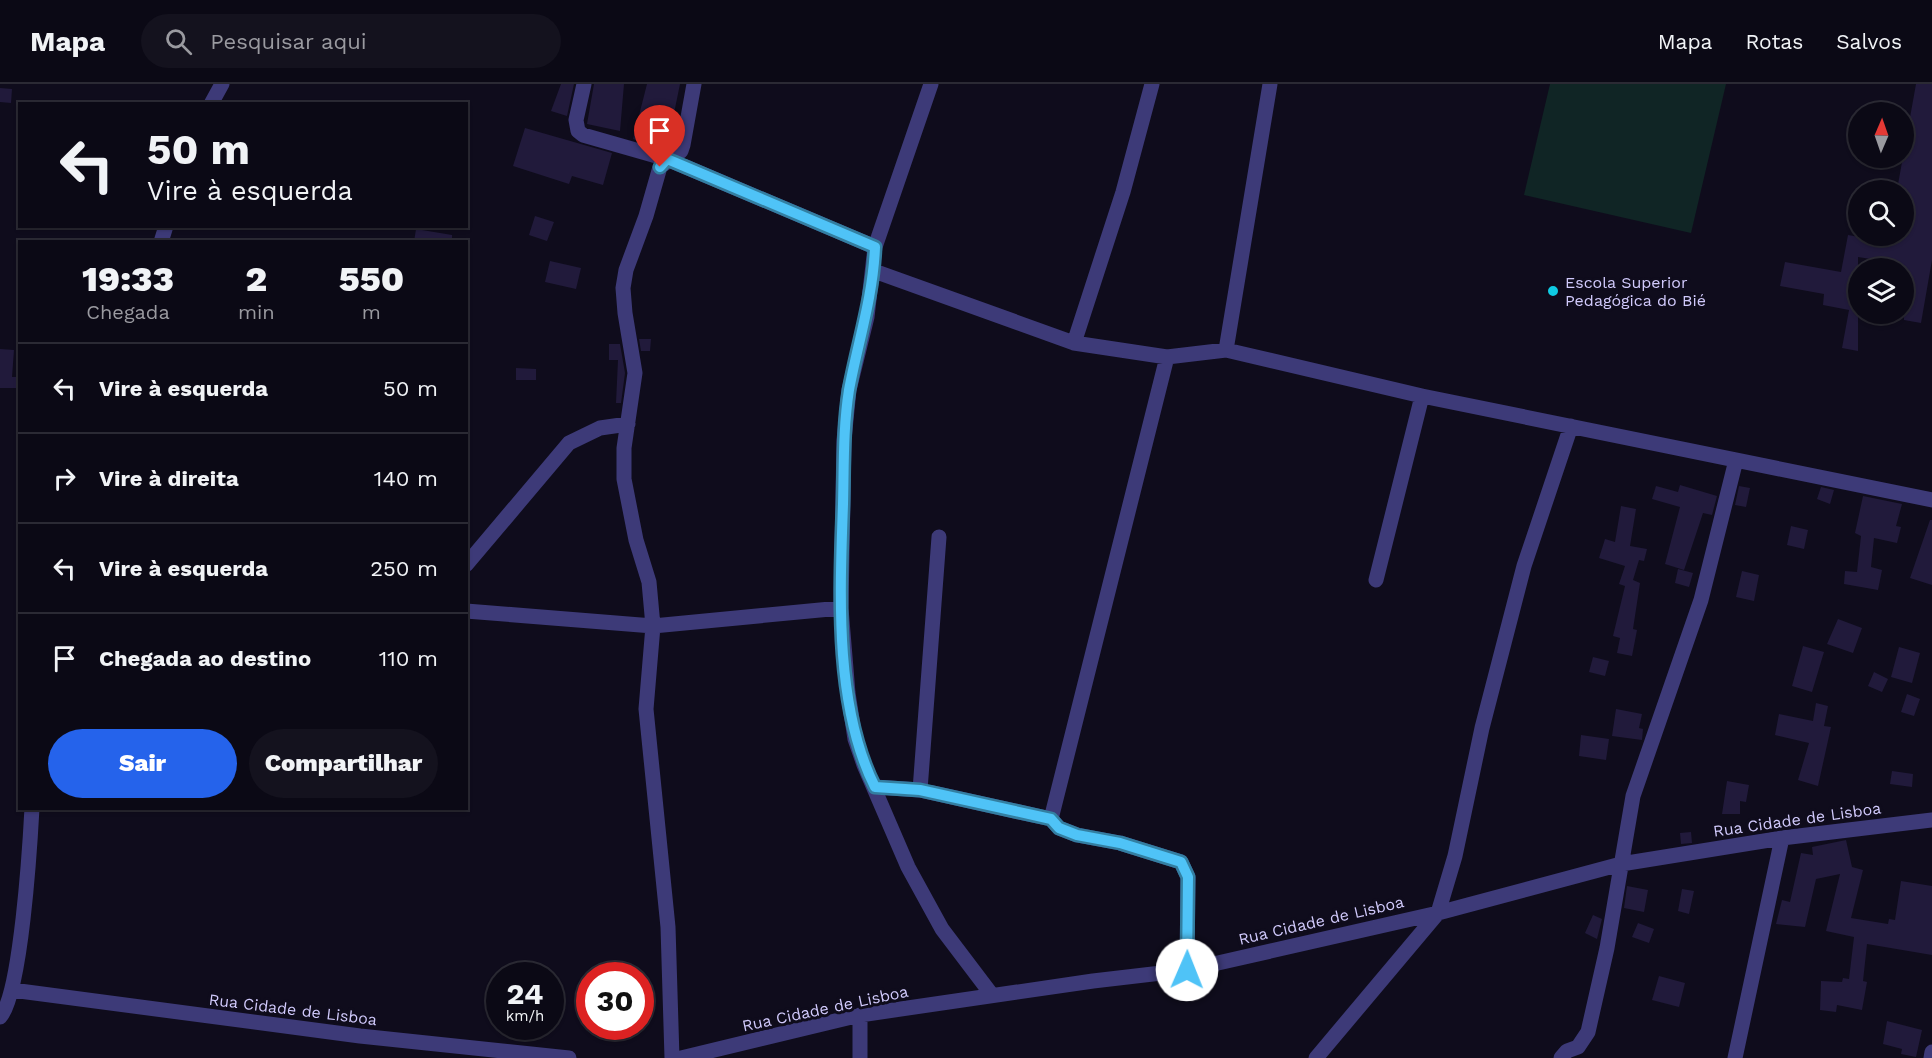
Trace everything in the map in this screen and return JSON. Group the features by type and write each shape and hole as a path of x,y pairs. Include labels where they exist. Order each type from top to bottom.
{"street":[{"path":"212,102 222,84"},
{"path":"584,84 576,120 578,131 583,135 667,159 875,247"},
{"path":"672,1058 665,883 648,751 646,709 653,626 649,582 636,540 624,480 635,373 625,313 625,279 660,167 667,159 681,151 694,84"},
{"path":"931,84 875,247 867,317 849,390 844,440 841,608 855,739 864,765 919,888 942,928 992,995"},
{"path":"1074,343 1124,192 1152,84"},
{"path":"1226,350 1270,84"},
{"path":"874,271 1074,343 1167,357 1226,350 1422,396 1932,500"},
{"path":"1051,819 1167,357"},
{"path":"1376,580 1422,396"},
{"path":"468,563 569,443 600,428 628,424"},
{"path":"1316,1058 1438,913 1455,855 1482,728 1524,566 1570,426"},
{"path":"1561,1058 1568,1051 1578,1047 1588,1032 1607,948 1636,785 1701,600 1736,460"},
{"path":"920,790 939,537"},
{"path":"468,611 653,626 841,608"},
{"path":"875,787 920,790 1051,819 1059,828 1077,835 1120,843 1181,862 1188,877 1187,970"},
{"path":"0,1017 12,990 29,867 32,810"},
{"name":"Rua Cidade de Lisboa","path":"681,1058 860,1015 992,995 1187,970 1438,913 1621,864 1782,838 1932,820"},
{"path":"1735,1058 1782,838"},
{"name":"Rua Cidade de Lisboa","path":"12,990 360,1036 569,1058"},
{"path":"860,1015 860,1058"},
{"path":"1931,1058 1932,1052"}],"green space":[{"path":"1550,84 1726,84 1691,233 1524,195"}],"building":[{"path":"561,84 574,84 567,116 551,111"},
{"path":"594,84 624,84 620,131 587,124"},
{"path":"647,84 680,84 671,128 651,123 645,143 633,139"},
{"path":"1916,84 1932,84 1932,260 1921,323 1914,322 1914,258 1848,258 1848,310 1823,305 1824,294 1780,286 1785,262 1841,272 1848,235 1848,246 1914,246 1914,180 1899,180 1901,168 1914,168 1913,102"},
{"path":"0,88 12,89 11,103 0,102"},
{"path":"525,128 612,153 603,185 572,176 569,184 513,166"},
{"path":"535,216 554,222 547,241 529,235"},
{"path":"416,229 452,235 452,240 414,240"},
{"path":"550,261 581,268 576,289 545,282"},
{"path":"1848,315 1848,324 1858,324 1858,351 1842,348"},
{"path":"639,339 651,339 650,351 641,351"},
{"path":"609,344 620,344 625,373 621,403 616,403 618,360 609,360"},
{"path":"0,349 14,350 12,377 18,377 18,388 0,388"},
{"path":"516,368 536,369 536,380 516,380"},
{"path":"1680,485 1717,496 1712,515 1703,513 1684,570 1665,564 1680,507 1652,499 1656,486 1678,492"},
{"path":"1739,486 1750,488 1746,507 1735,505"},
{"path":"1821,487 1834,490 1830,504 1817,499"},
{"path":"1863,496 1902,504 1896,526 1901,527 1897,543 1874,538 1871,567 1882,570 1878,590 1844,584 1845,571 1857,572 1861,536 1855,533"},
{"path":"1621,506 1636,509 1630,546 1647,549 1644,561 1639,560 1633,580 1640,583 1633,629 1637,630 1632,656 1617,653 1620,638 1613,636 1625,586 1619,584 1625,566 1599,558 1605,539 1615,542"},
{"path":"1930,520 1932,520 1932,585 1910,578"},
{"path":"1791,526 1808,530 1804,549 1787,545"},
{"path":"1678,569 1693,573 1689,587 1675,583"},
{"path":"1742,571 1759,575 1754,601 1736,597"},
{"path":"1838,619 1862,628 1853,653 1827,644"},
{"path":"1803,646 1824,652 1812,692 1792,686"},
{"path":"1899,647 1920,653 1912,683 1891,677"},
{"path":"1593,657 1609,661 1605,676 1589,672"},
{"path":"1874,672 1888,679 1882,692 1868,686"},
{"path":"1907,694 1920,699 1914,716 1901,712"},
{"path":"1816,703 1828,706 1824,726 1831,727 1818,786 1798,780 1809,743 1775,735 1779,714 1813,721"},
{"path":"1616,709 1642,714 1639,728 1643,729 1642,740 1612,736"},
{"path":"1581,735 1609,739 1606,760 1579,756"},
{"path":"1892,771 1913,774 1912,787 1890,784"},
{"path":"1727,781 1749,785 1746,802 1740,801 1740,814 1722,814"},
{"path":"1691,832 1692,843 1681,844 1680,833"},
{"path":"1846,840 1852,867 1863,870 1851,918 1888,924 1889,919 1895,920 1901,881 1932,886 1932,955 1867,944 1863,981 1867,982 1862,1010 1837,1005 1836,1012 1820,1010 1821,981 1842,982 1843,978 1849,979 1854,937 1826,931 1840,874 1816,879 1805,927 1776,924 1782,900 1790,902 1801,853 1813,855 1812,847"},
{"path":"1627,886 1648,890 1644,912 1624,908"},
{"path":"1682,889 1694,891 1689,914 1678,911"},
{"path":"1593,915 1602,919 1597,939 1585,933"},
{"path":"1638,923 1654,929 1649,943 1632,937"},
{"path":"1659,976 1685,983 1679,1007 1652,1000"},
{"path":"1887,1021 1922,1030 1916,1057 1901,1054 1902,1049 1883,1044"}],"place":[{"name":"Escola Superior Pedagógica do Bié","path":"1553,291"}],"route":[{"path":"660,167 667,159 875,247 867,317 849,390 844,440 840,574 846,672 855,739 875,787 920,790 1051,819 1059,828 1077,835 1120,843 1181,862 1187,870 1188,877 1187,970"}]}
